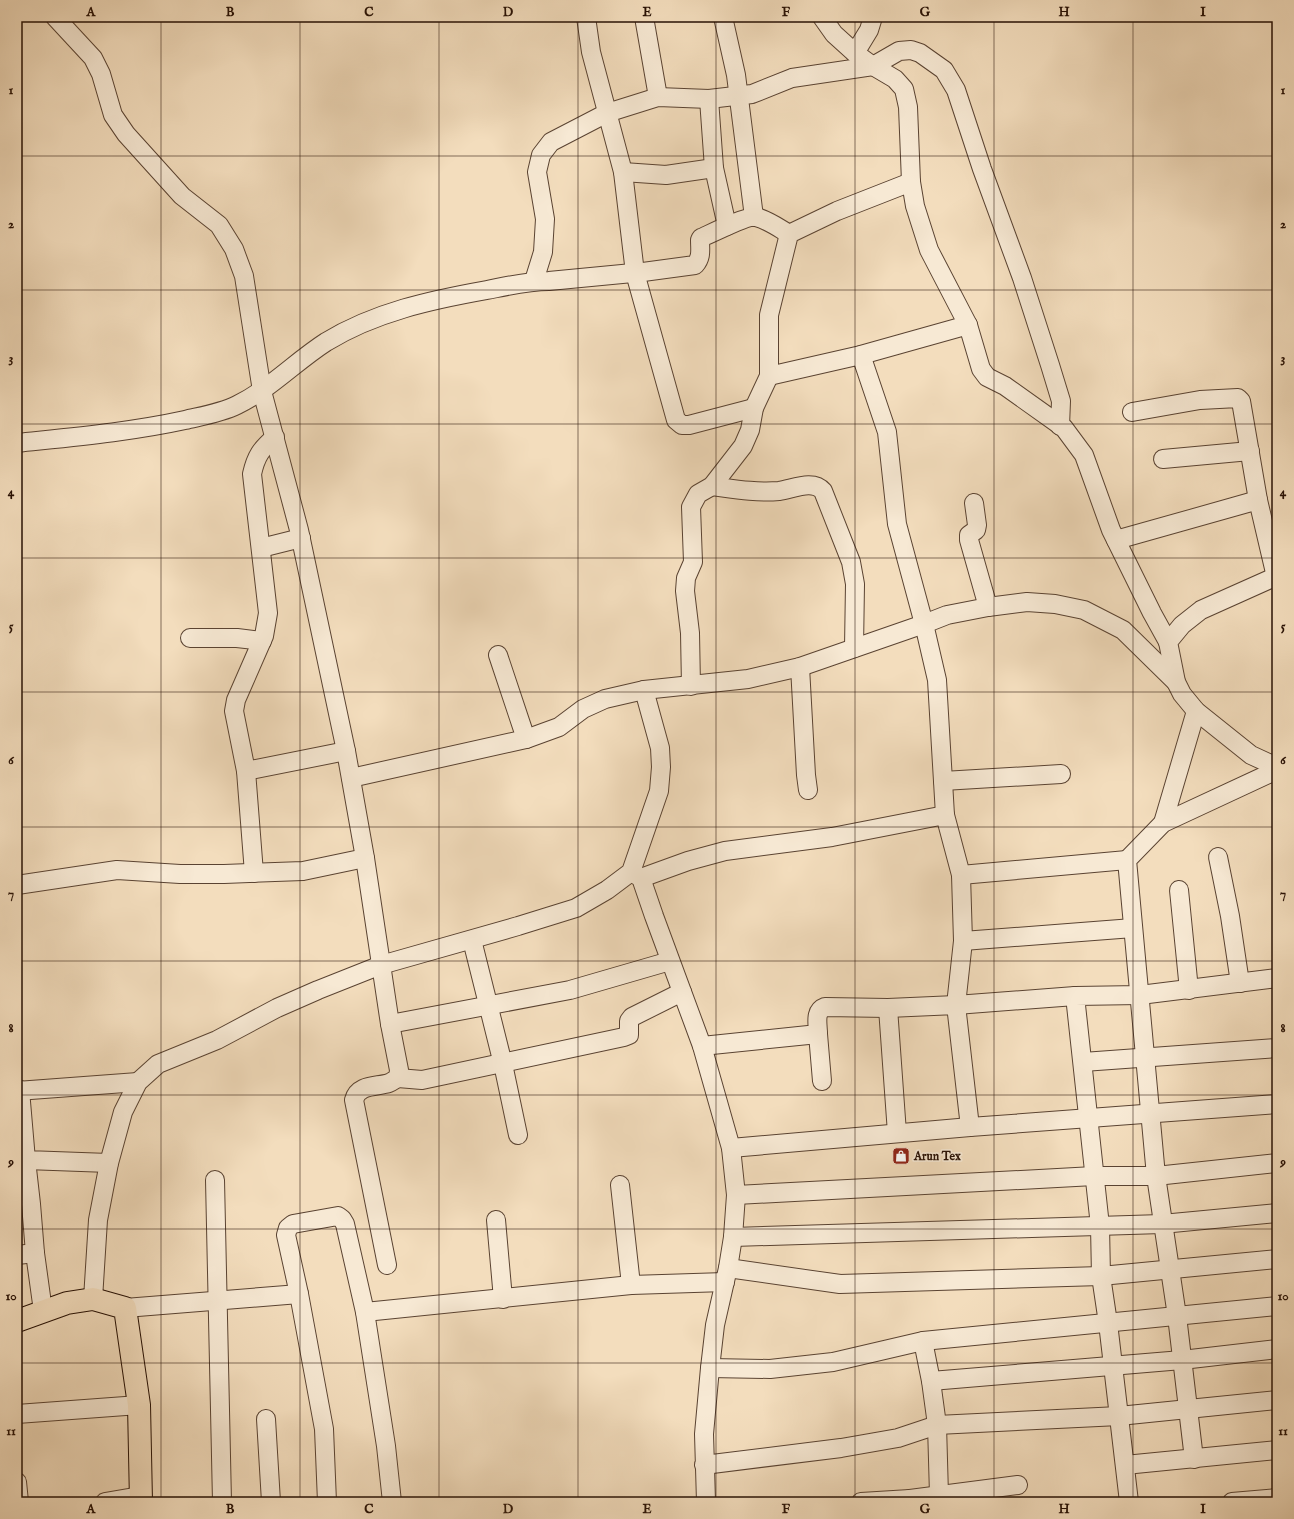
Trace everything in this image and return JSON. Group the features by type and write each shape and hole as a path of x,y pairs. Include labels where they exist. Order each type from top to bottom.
{"main road":[{"path":"17,1321 67,1303 93,1299 125,1308 139,1405 141,1499"}],"street":[{"path":"55,17 93,58 101,74 113,115 126,134 182,196 219,224 234,249 244,276 262,391 301,538 351,778 365,858 390,1024 399,1070 398,1078"},
{"path":"586,17 591,52 623,172 635,272 676,420 682,425 689,425 754,408"},
{"path":"644,17 658,97"},
{"path":"723,17 736,75 754,216"},
{"path":"822,17 834,34 855,53 895,79 904,89 908,107 911,182 915,206 929,250 968,325 981,369 987,377 1005,386 1060,426 1084,455 1111,530 1168,642 1176,682 1182,694 1196,712 1251,755 1277,767"},
{"path":"855,53 869,30 873,17"},
{"path":"534,281 543,252 545,219 537,172 541,155 551,142 607,113 658,97 709,99 752,94 792,78 873,66 900,51 911,50 920,53 944,70 956,90 982,169 1022,278 1050,365 1061,401 1060,426"},
{"path":"709,99 714,168 727,226"},
{"path":"623,172 666,175 714,168"},
{"path":"789,234 837,211 911,182"},
{"path":"17,443 153,427 214,414 237,406 262,391 326,343 357,326 399,309 444,298 534,281 549,281 695,265 699,261 701,254 701,238 754,216 770,222 789,234"},
{"path":"691,686 690,633 685,591 686,578 693,562 691,507 698,494 712,486 743,446 750,430 754,408 769,376 769,315 789,234"},
{"path":"769,376 861,355 968,325"},
{"path":"861,355 887,432 897,524 924,624 937,680 945,815 961,875 963,941 956,1005 970,1127"},
{"path":"1132,412 1200,400 1238,398 1241,401 1258,500 1277,577 1201,610 1182,624 1168,642"},
{"path":"254,873 246,771 234,711 236,700 262,642 268,613 252,474 256,460 264,446 274,437"},
{"path":"1163,459 1250,451"},
{"path":"712,486 758,492 780,491 814,484 820,487 823,491 851,562 854,584 854,648"},
{"path":"1116,540 1258,500"},
{"path":"974,503 977,525 976,530 969,534 969,540 988,607"},
{"path":"261,548 301,538"},
{"path":"351,778 526,739 559,727 583,709 605,699 644,690 748,679 800,667 947,615 988,607 1028,602 1055,604 1084,610 1123,630 1176,682"},
{"path":"190,638 237,638 262,642"},
{"path":"498,655 526,739"},
{"path":"800,667 808,790"},
{"path":"644,690 660,748 661,767 659,791 636,875 702,1046 731,1148 736,1195 733,1237 715,1325 710,1368 704,1434 706,1502"},
{"path":"1163,822 1196,712"},
{"path":"246,771 346,752"},
{"path":"961,875 1127,860 1163,822 1277,770"},
{"path":"943,780 1061,774"},
{"path":"93,1299 98,1220 109,1163 122,1112 138,1082 158,1064 217,1040 277,1008 381,965 472,940 576,908 636,875 725,851 832,837 945,815"},
{"path":"1218,857 1230,916 1240,983"},
{"path":"17,885 117,870 180,874 303,871 365,858"},
{"path":"1127,860 1156,1176 1177,1316 1194,1459"},
{"path":"1179,890 1190,990"},
{"path":"963,941 1133,928"},
{"path":"472,940 503,1064 518,1135"},
{"path":"390,1024 570,990 670,961"},
{"path":"822,1081 818,1034 818,1013 821,1008 825,1007 888,1008 956,1005 1075,996 1140,995 1277,978"},
{"path":"387,1265 354,1100 359,1091 365,1088 389,1083 398,1078 422,1080 503,1064 624,1037 628,1035 629,1021 632,1017 682,992"},
{"path":"1075,996 1100,1226 1101,1276 1108,1322 1129,1502"},
{"path":"888,1008 897,1133"},
{"path":"702,1046 818,1034"},
{"path":"1083,1062 1277,1048"},
{"path":"43,1311 35,1253 24,1205 19,1091 138,1082"},
{"path":"731,1148 970,1127 1277,1104"},
{"path":"21,1160 109,1163"},
{"path":"736,1195 1094,1176 1156,1176 1277,1162"},
{"path":"215,1180 222,1502"},
{"path":"620,1185 631,1285"},
{"path":"733,1237 1162,1224 1277,1213"},
{"path":"327,1502 324,1429 286,1235 288,1228 293,1224 338,1216 345,1224 365,1312 386,1446 392,1502"},
{"path":"496,1220 503,1299"},
{"path":"17,1255 35,1253"},
{"path":"365,1312 726,1275 840,1284 1101,1276 1277,1259"},
{"path":"125,1308 298,1294"},
{"path":"710,1368 770,1369 832,1362 922,1341 1277,1306"},
{"path":"922,1341 931,1381 937,1425 940,1495"},
{"path":"931,1381 1182,1360 1277,1349"},
{"path":"704,1465 841,1448 898,1438 937,1425 1119,1416 1277,1400"},
{"path":"17,1414 139,1405"},
{"path":"266,1419 271,1502"},
{"path":"1125,1465 1277,1450"},
{"path":"17,1482 19,1502"},
{"path":"861,1502 910,1500 1018,1485"},
{"path":"1232,1502 1277,1498"},
{"path":"105,1502 141,1499"}],"place":[{"name":"Arun Tex","path":"901,1156"}]}
